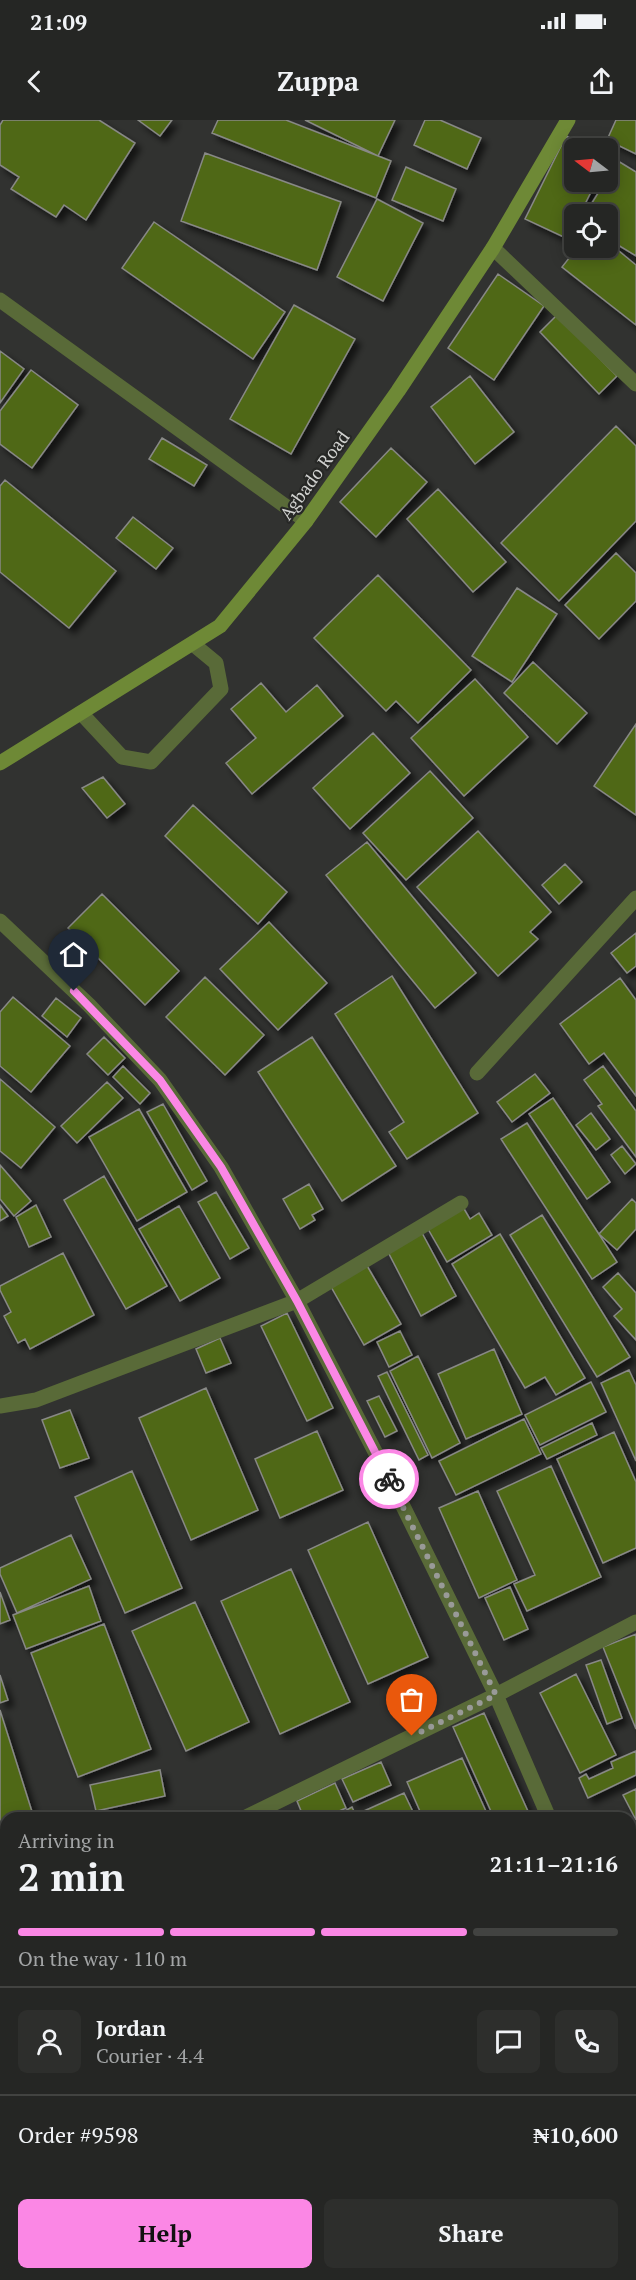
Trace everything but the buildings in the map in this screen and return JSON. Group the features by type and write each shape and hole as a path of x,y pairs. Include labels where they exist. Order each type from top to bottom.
{"main road":[{"name":"Agbado Road","path":"0,763 220,626 306,521 398,391 493,248 568,120"}],"street":[{"path":"493,248 636,384"},
{"path":"0,300 306,521"},
{"path":"81,713 122,757 151,762 221,689 216,663 193,644"},
{"path":"477,1073 636,898"},
{"path":"0,921 89,1005 160,1080 221,1167 297,1301 404,1508 496,1695 546,1812"},
{"path":"0,1406 36,1400 297,1301 461,1203"},
{"path":"256,1812 496,1695 636,1622"}],"way so far":[{"path":"389,1479 496,1695 412,1736"}],"route":[{"path":"74,991 160,1080 221,1167 297,1301 389,1479"}]}
